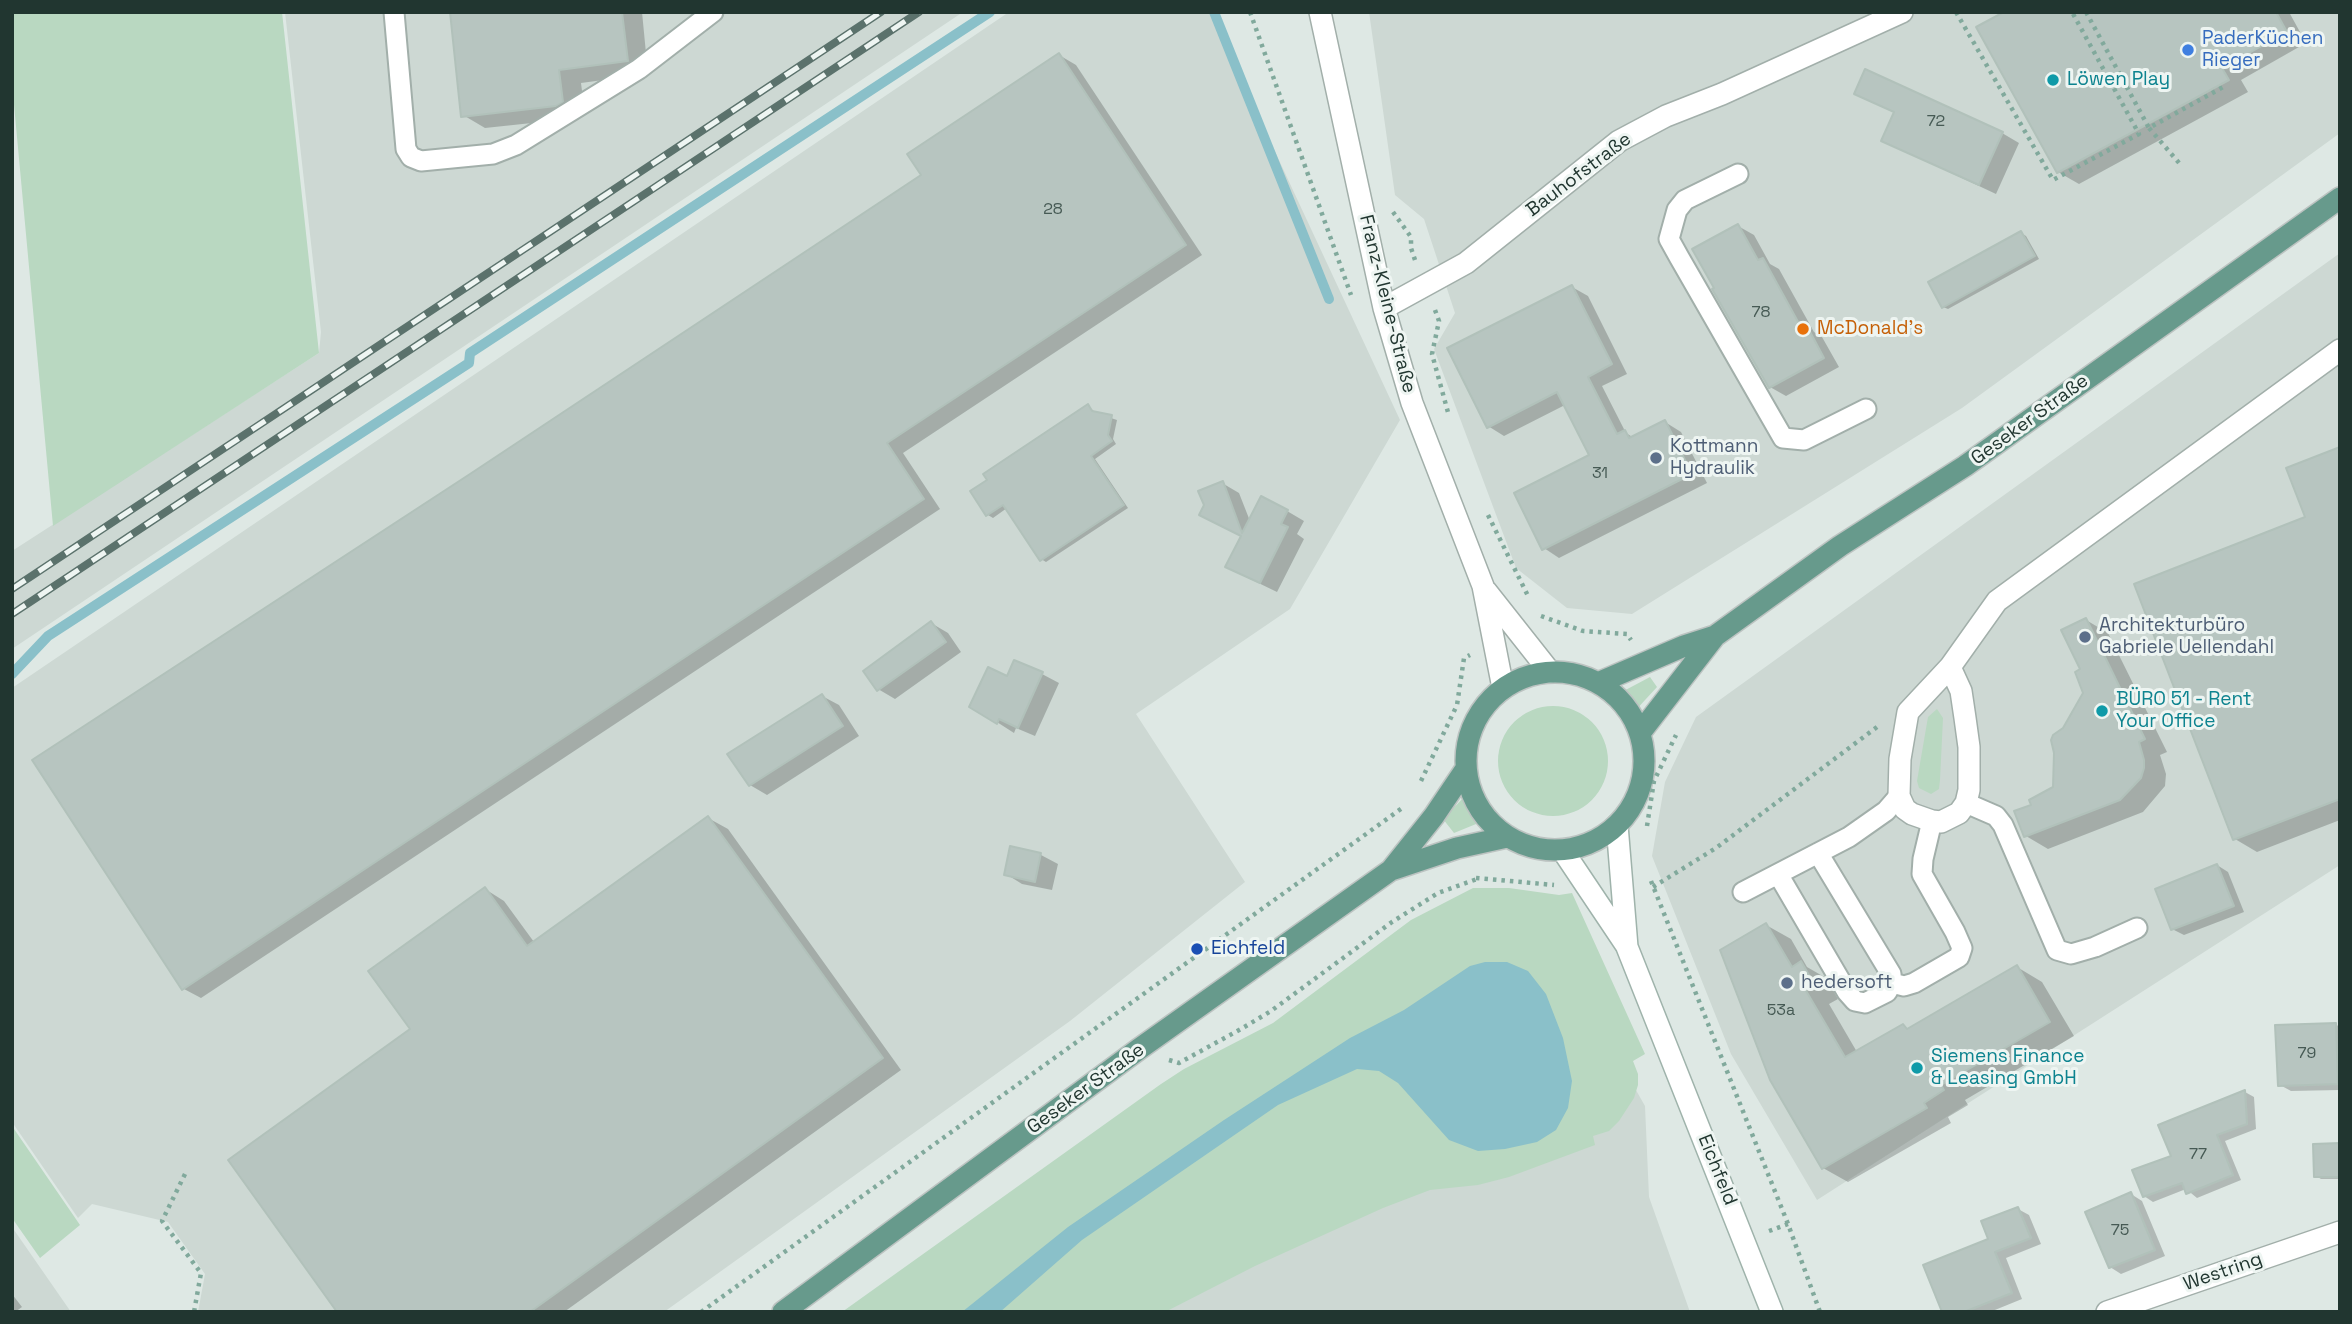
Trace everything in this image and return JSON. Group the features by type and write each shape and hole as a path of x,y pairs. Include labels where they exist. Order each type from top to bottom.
{"main road":[{"name":"Geseker Straße","path":"1640,733 1715,636 1840,546 1965,466 2340,198"},
{"name":"Geseker Straße","path":"1598,683 1684,646 1715,636"},
{"path":"1550,672 1577,674 1598,683 1616,696 1633,717 1640,733 1644,769 1636,799 1617,825 1592,842 1563,851 1532,848 1507,838 1476,805 1465,770 1465,752 1471,729 1484,705 1503,688 1525,677 1550,672"},
{"name":"Geseker Straße","path":"783,1312 1139,1049 1391,870 1434,816 1465,770"},
{"name":"Geseker Straße","path":"1391,870 1457,848 1507,838"}],"street":[{"name":"Franz-Kleine-Straße","path":"1320,12 1384,308 1412,403 1483,586 1503,688"},
{"name":"Bauhofstraße","path":"1384,308 1466,264 1619,141 1666,116 1722,94 1902,12"},
{"path":"1950,667 1961,691 1969,747 1966,803 1951,819 1941,822 1912,814 1905,809 1899,796 1899,759 1908,712 1950,667 1997,601 2340,350"},
{"name":"Franz-Kleine-Straße","path":"1483,586 1550,672"},
{"name":"Eichfeld","path":"1617,825 1627,947 1773,1312"},
{"path":"1563,851 1627,947"},
{"name":"Westring","path":"2107,1312 2340,1233"}],"lane":[{"path":"394,12 405,149 411,157 421,161 494,154 516,145 639,69 713,12"},
{"path":"1738,174 1685,200 1677,210 1670,239 1679,257 1783,438 1804,440 1866,409"},
{"path":"1743,892 1849,837 1886,811 1899,796"},
{"path":"1966,803 1996,816 2003,825 2057,950 2071,954 2095,947 2137,928"},
{"path":"1892,983 1904,986 1914,983 1959,957 1962,948 1922,874 1932,821"},
{"path":"1778,874 1847,992 1855,1001 1865,1003 1887,992 1892,983 1891,974 1818,853"}],"path":[{"path":"1250,12 1351,296"},
{"path":"1956,12 2053,180 2139,134 2073,12"},
{"path":"2085,12 2149,128 2180,164"},
{"path":"2149,128 2225,86"},
{"path":"1515,628 1538,615 1583,631 1627,634 1649,663"},
{"path":"1417,790 1457,705 1464,658 1494,641"},
{"path":"1646,831 1654,781 1685,717 1670,695"},
{"path":"1653,887 1716,848 1892,715 1908,712"},
{"path":"701,1312 1409,803"},
{"path":"1649,877 1788,1224 1820,1312"},
{"path":"1139,1049 1179,1063 1271,1011 1391,922 1438,893 1477,879"},
{"path":"185,1174 162,1221 201,1273 194,1312"}],"shaded area":[{"path":"285,12 963,12 12,649 12,551 319,353 321,332"},
{"path":"1009,12 1210,12 1400,420 1290,609 1136,714 1245,882 1070,1021 664,1312 198,1312 205,1274 168,1222 92,1204 78,1218 12,1122 12,688"},
{"path":"1369,12 2340,12 2340,133 1962,408 1632,614 1567,608 1516,568 1434,349 1455,313 1424,219 1395,195"},
{"path":"2340,253 2340,865 1817,1200 1731,1054 1652,856 1665,782 1696,717"},
{"path":"1556,949 1645,1106 1649,1197 1690,1312 902,1312"},
{"path":"12,1227 71,1312 12,1312"}],"green space":[{"path":"12,12 282,12 319,353 53,526 12,83"},
{"path":"1650,677 1657,687 1634,712 1618,694"},
{"path":"1553,706 1574,710 1592,722 1604,740 1608,761 1604,782 1592,800 1574,812 1553,816 1532,812 1514,800 1502,782 1498,761 1502,740 1514,722 1532,710"},
{"path":"1937,709 1943,718 1940,780 1939,789 1931,794 1919,788 1917,781 1928,717"},
{"path":"1465,796 1472,812 1481,822 1454,833 1443,819"},
{"path":"1473,888 1509,888 1559,895 1572,893 1645,1054 1633,1061 1638,1074 1634,1098 1609,1131 1593,1136 1595,1145 1509,1177 1478,1185 1430,1190 1383,1208 1255,1266 1165,1312 842,1312 1161,1084 1184,1069 1273,1023 1411,920"},
{"path":"12,1126 80,1225 40,1258 12,1218"}],"water":[{"path":"1485,962 1507,962 1528,971 1546,994 1563,1038 1572,1081 1568,1108 1556,1130 1537,1142 1478,1151 1449,1140 1398,1083 1379,1071 1357,1069 1278,1105 1082,1240 1000,1312 962,1312 1068,1227 1224,1120 1350,1038 1404,1010 1470,966"}],"building":[{"path":"450,12 622,12 628,61 559,70 563,102 556,106 461,117"},
{"path":"2004,12 2276,12 2287,32 2222,68 2229,80 2057,173 1976,27"},
{"path":"1059,53 1186,245 887,443 924,499 182,990 32,760 921,175 907,154"},
{"path":"1865,69 2003,132 1979,185 1881,141 1894,112 1854,94"},
{"path":"1738,224 1758,260 1763,258 1802,329 1807,326 1824,358 1769,388 1692,249"},
{"path":"2021,231 2035,256 1942,308 1928,282"},
{"path":"1572,285 1612,364 1588,377 1617,434 1625,430 1629,438 1665,420 1692,474 1542,550 1514,493 1589,455 1557,392 1487,428 1447,348"},
{"path":"1088,404 1092,411 1112,415 1108,435 1112,441 1091,456 1124,505 1040,561 1003,505 986,516 970,491 987,480 983,474"},
{"path":"2340,447 2340,799 2233,840 2134,584 2305,517 2286,468"},
{"path":"1223,481 1242,533 1261,496 1288,510 1281,524 1288,527 1260,583 1225,567 1241,536 1199,515 1204,505 1198,491"},
{"name":"BÜRO 51 - Rent Your Office","path":"2086,618 2145,739 2139,742 2144,768 2141,778 2120,800 2024,837 2014,811 2031,805 2029,800 2053,787 2054,753 2051,740 2053,735 2063,728 2083,693 2075,672 2080,669 2061,630"},
{"path":"931,621 946,642 877,691 863,671"},
{"path":"1014,660 1043,672 1018,728 999,719 997,724 969,707 988,667 1007,676"},
{"path":"822,694 843,726 749,786 727,754"},
{"path":"708,816 883,1058 530,1312 337,1312 228,1160 410,1029 368,971 485,887 527,946"},
{"path":"1010,846 1041,853 1035,882 1004,875"},
{"path":"2217,864 2234,906 2171,930 2155,889"},
{"path":"1766,923 1792,967 1801,961 1814,984 1805,989 1845,1057 1903,1024 1907,1029 2017,965 2050,1022 1941,1085 1944,1090 1924,1103 1927,1108 1822,1169 1770,1080 1720,950"},
{"path":"2336,1023 2338,1084 2278,1086 2275,1025"},
{"path":"2245,1090 2247,1124 2217,1135 2233,1175 2186,1194 2182,1183 2143,1197 2132,1170 2171,1156 2158,1125"},
{"path":"2340,1143 2340,1177 2314,1177 2313,1144"},
{"path":"2131,1192 2155,1250 2109,1268 2085,1212"},
{"path":"2018,1207 2031,1238 1995,1252 2012,1293 1964,1312 1942,1312 1923,1265 1988,1239 1981,1221"}],"waterway":[{"path":"12,674 48,636 469,363 470,353 990,12"},
{"path":"1214,12 1329,299"}],"railway":[{"path":"12,589 881,12"},
{"path":"12,614 919,12"}],"place":[{"name":"PaderKüchen Rieger","path":"2188,50"},
{"name":"Löwen Play","path":"2053,80"},
{"name":"McDonald's","path":"1803,329"},
{"name":"Kottmann Hydraulik","path":"1656,458"},
{"name":"Architekturbüro Gabriele Uellendahl","path":"2085,637"},
{"name":"BÜRO 51 - Rent Your Office","path":"2102,711"},
{"name":"Eichfeld","path":"1197,949"},
{"name":"hedersoft","path":"1787,983"},
{"name":"Siemens Finance & Leasing GmbH","path":"1917,1068"}]}
